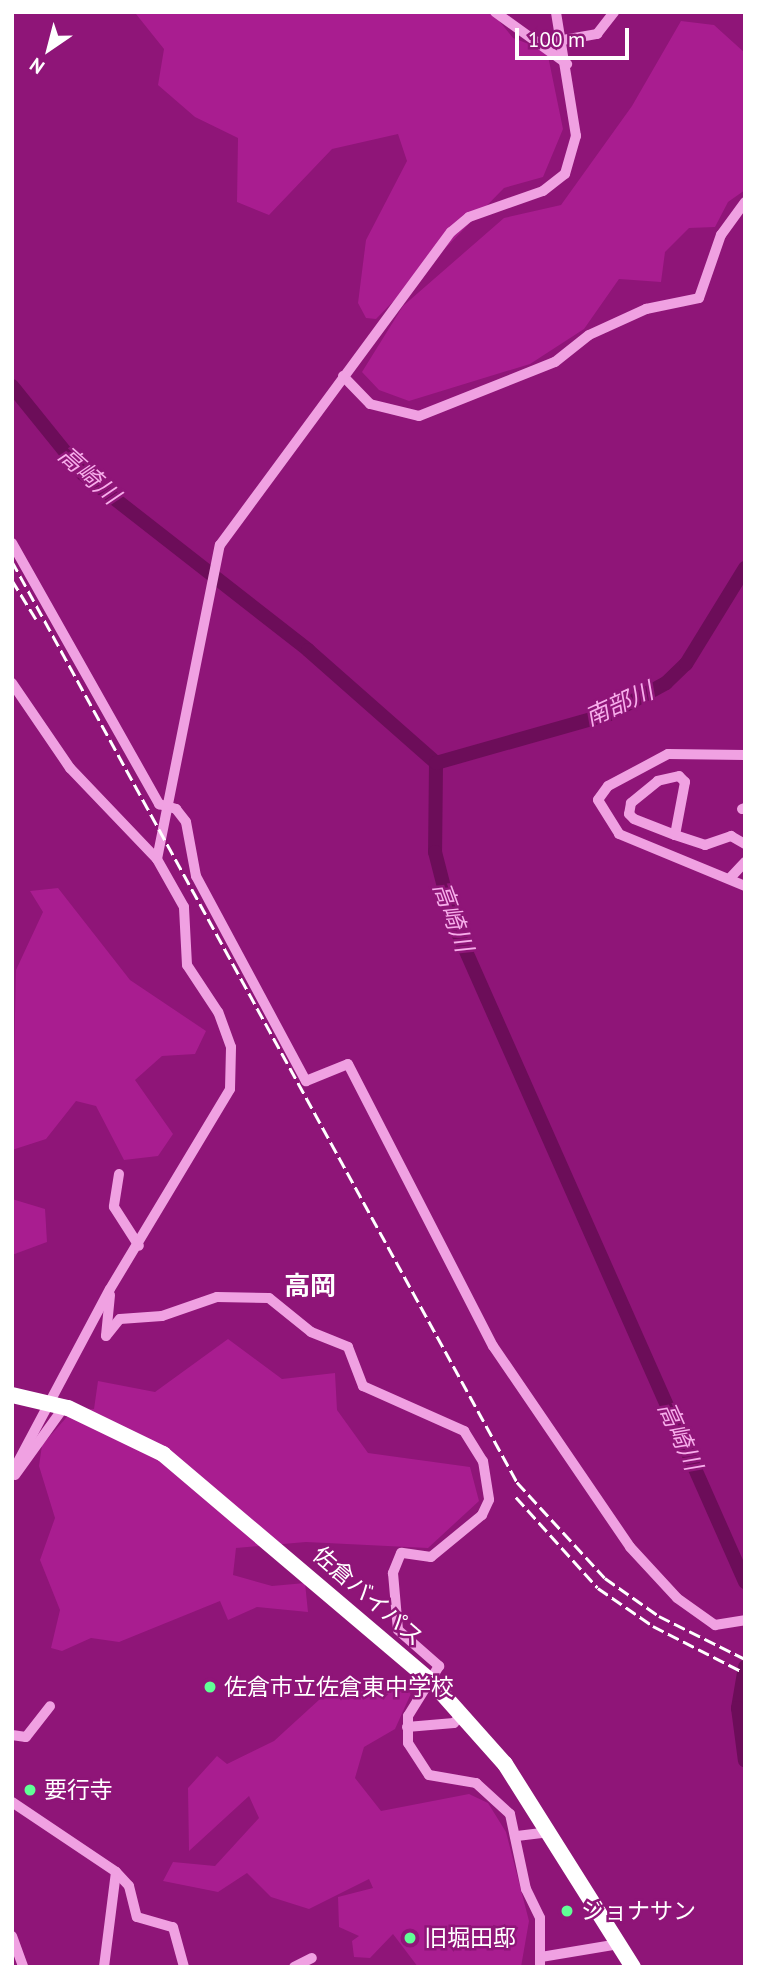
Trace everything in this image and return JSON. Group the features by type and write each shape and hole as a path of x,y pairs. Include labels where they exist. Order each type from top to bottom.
{"highway":[{"name":"佐倉バイパス","path":"12,1395 64,1407 123,1431 200,1481 431,1681 463,1713 548,1832 633,1967"}],"street":[{"path":"495,12 567,64"},
{"path":"157,859 220,545 458,224 543,191 565,174 576,136 567,64 556,12"},
{"path":"563,40 597,34 614,12"},
{"path":"343,376 370,404 419,416 555,362 589,335 646,309 699,298 721,235 745,202"},
{"path":"12,543 159,804 186,822 200,883 306,1081 348,1064 493,1346 590,1492 677,1598 715,1625 739,1620"},
{"path":"12,683 63,759 157,859 184,907 187,965 218,1012 233,1071 230,1089 139,1246 110,1289 46,1403 12,1475"},
{"path":"745,755 668,754 608,786 597,800 619,834 731,877 745,886"},
{"path":"675,835 685,782 679,776 658,781 628,808 634,819 675,835 705,845 731,836 745,844"},
{"path":"731,877 745,862"},
{"path":"120,1174 114,1207 139,1246"},
{"path":"110,1289 106,1336 120,1320 162,1316 217,1297 269,1298 311,1332 348,1347 363,1386 464,1431 483,1461 489,1500 482,1515 431,1557 401,1553 393,1573 398,1630 439,1666 413,1704 407,1727 420,1767 440,1780 476,1783 510,1814 517,1836 526,1889 540,1917 541,1962 619,1944"},
{"path":"12,1475 64,1407"},
{"path":"12,1735 26,1737 50,1706"},
{"path":"407,1727 454,1723 463,1713"},
{"path":"12,1802 116,1872 129,1885 137,1917 173,1927 184,1967"},
{"path":"517,1836 548,1832"},
{"path":"104,1967 116,1872"},
{"path":"12,1936 23,1967"},
{"path":"294,1967 312,1958"}],"shaded area":[{"path":"492,12 513,38 547,51 563,129 543,177 504,188 376,319 366,318 358,303 366,240 407,161 398,134 332,149 269,215 237,202 238,138 195,117 158,85 164,49 136,14"},
{"path":"681,21 714,25 745,53 745,190 728,202 715,227 689,228 665,252 661,282 619,279 584,329 530,364 409,401 379,390 362,372 403,306 504,218 561,205 632,106"},
{"path":"58,888 130,980 206,1031 195,1054 162,1056 135,1080 173,1134 158,1156 124,1160 96,1106 76,1101 46,1139 12,1150 16,970 43,912 30,891"},
{"path":"12,1199 45,1209 47,1242 12,1255"},
{"path":"228,1339 282,1379 335,1373 337,1410 368,1453 470,1467 479,1501 428,1548 306,1542 236,1548 233,1575 272,1586 305,1583 308,1612 257,1607 228,1620 220,1601 119,1642 91,1638 62,1651 51,1648 60,1610 40,1560 55,1518 39,1466 42,1445 73,1410 94,1409 98,1381 155,1392"},
{"path":"385,1687 413,1689 395,1729 364,1747 355,1778 381,1811 469,1794 488,1803 506,1832 529,1921 521,1967 418,1967 393,1934 370,1958 354,1957 352,1941 359,1936 339,1927 338,1897 373,1888 369,1879 309,1909 271,1897 247,1873 218,1892 163,1881 173,1862 215,1866 259,1818 249,1796 189,1851 188,1788 217,1756 227,1764 274,1741 320,1699"}],"waterway":[{"name":"高崎川","path":"12,386 83,474 308,650 436,763 435,852 453,922 745,1582"},
{"name":"南部川","path":"436,763 609,714 666,683 686,664 745,568"},
{"name":"高崎川","path":"745,1667 738,1708 745,1761"}],"railway":[{"path":"12,561 517,1482 605,1578 659,1616 745,1659"},
{"path":"12,580 36,619"},
{"path":"516,1497 598,1588 653,1626 745,1673"}],"place":[{"name":"佐倉市立佐倉東中学校","path":"210,1687"},
{"name":"要行寺","path":"30,1790"},
{"name":"ジョナサン","path":"567,1911"},
{"name":"旧堀田邸","path":"410,1938"}],"district":[{"name":"高岡","path":"310,1286"}]}
